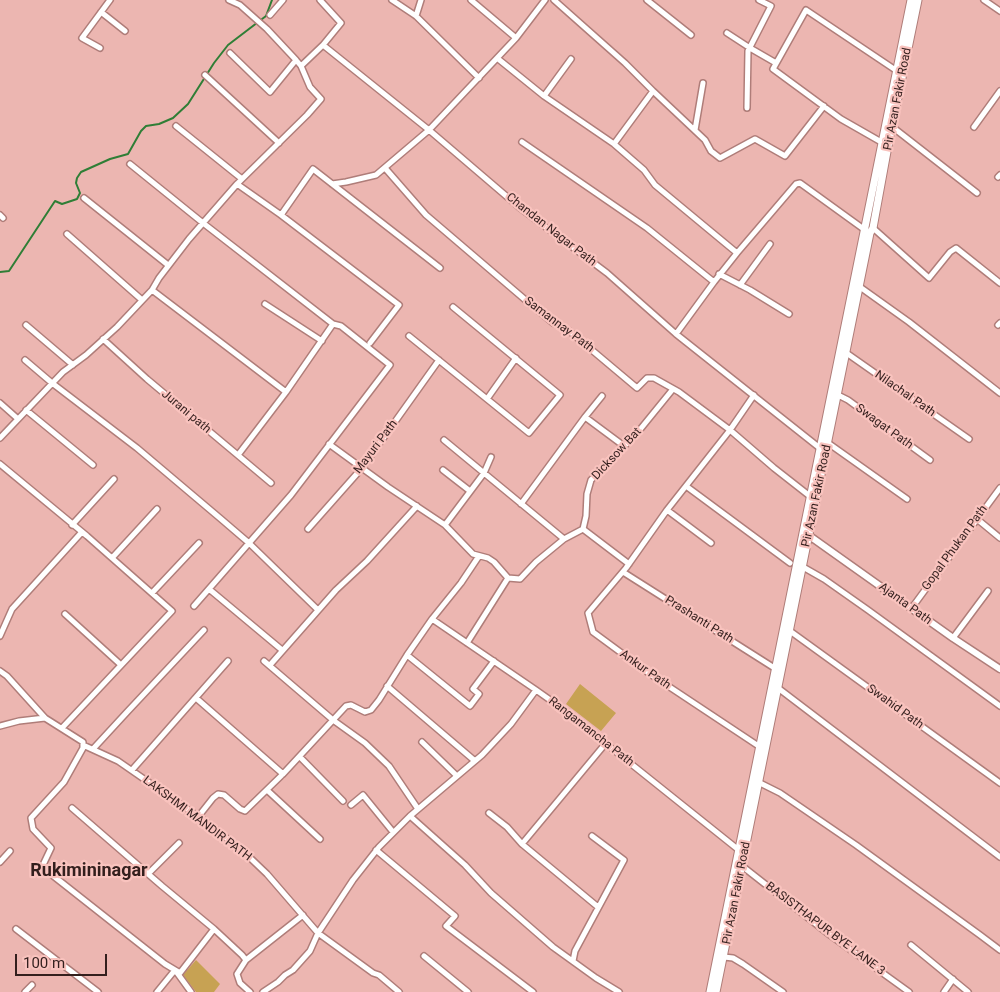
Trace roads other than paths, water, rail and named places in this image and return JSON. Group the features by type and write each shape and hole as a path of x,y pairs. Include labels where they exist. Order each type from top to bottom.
{"main road":[{"name":"Pir Azan Fakir Road","path":"856,286 873,228 897,71 911,0"},
{"name":"Pir Azan Fakir Road","path":"710,992 790,631 813,498 856,286 865,230 918,0"},
{"name":"Pir Azan Fakir Road","path":"823,451 828,443 838,395 843,351"},
{"name":"Pir Azan Fakir Road","path":"756,781 760,747 776,669 808,534"},
{"name":"Pir Azan Fakir Road","path":"716,992 742,866 742,852"}],"street":[{"path":"100,48 82,38 110,0"},
{"path":"0,438 63,372 86,356 117,327 152,290 168,266 237,184 308,115 321,99 310,87 301,66 296,60 253,16 240,5 229,0"},
{"path":"270,15 283,0"},
{"path":"301,66 323,45 341,23 320,0"},
{"path":"392,0 416,16 479,78"},
{"path":"416,16 421,0"},
{"path":"471,0 516,38"},
{"path":"332,184 376,175 429,130 516,38 545,0"},
{"path":"554,0 625,63 695,130 705,140 711,151 720,158 755,139 784,156 824,106"},
{"path":"647,0 690,35"},
{"path":"747,108 748,51 771,6 759,0"},
{"path":"984,0 1000,11"},
{"path":"885,143 841,119 773,69 806,10 897,71"},
{"path":"101,12 125,31"},
{"path":"727,33 776,63"},
{"name":"Chandan Nagar Path","path":"323,45 429,130 519,207 606,273 676,334 823,451"},
{"path":"230,53 270,92 296,60"},
{"path":"496,58 544,96 614,144 644,170 655,185 737,253"},
{"path":"544,96 571,59"},
{"path":"205,75 279,143"},
{"path":"695,130 703,83"},
{"path":"974,127 1000,90"},
{"path":"614,144 653,91"},
{"path":"176,126 242,180"},
{"path":"895,129 977,193"},
{"path":"522,142 647,228 714,282"},
{"path":"130,164 203,223 390,365 291,495 194,606"},
{"name":"Samannay Path","path":"385,168 426,215 529,303 553,322 568,330 637,388 647,378 654,378 673,389 730,430 774,468 813,498"},
{"path":"281,215 313,169 440,268"},
{"path":"676,334 720,274 796,184 800,183 865,230"},
{"path":"237,184 399,305 370,343"},
{"path":"84,198 168,266"},
{"path":"873,228 929,278 950,252 956,248 1000,283"},
{"path":"67,234 142,300"},
{"path":"740,285 770,244"},
{"path":"720,274 789,314"},
{"path":"856,286 909,322 1000,393"},
{"path":"152,290 286,392"},
{"path":"266,304 322,341"},
{"path":"409,336 529,433 560,395 453,307"},
{"path":"238,455 334,324"},
{"path":"26,325 73,365"},
{"name":"Jurani path","path":"103,339 147,379 271,483"},
{"name":"Nilachal Path","path":"843,351 969,440"},
{"path":"487,399 516,358"},
{"path":"25,360 52,384 137,448 249,543 318,610"},
{"name":"Mayuri Path","path":"308,529 362,468 439,360"},
{"name":"Dicksow Bat","path":"583,529 586,516 587,494 591,480 638,432 673,389"},
{"path":"623,572 730,430 754,395"},
{"name":"Swagat Path","path":"838,395 848,400 930,460"},
{"path":"521,504 602,396"},
{"path":"0,403 18,419"},
{"path":"26,410 93,465"},
{"path":"586,417 624,446"},
{"path":"444,440 564,539"},
{"path":"828,443 907,498"},
{"path":"329,444 445,525 473,554 488,558 494,562 508,578 520,579 536,562 564,539 583,529 629,564"},
{"path":"445,525 484,473 492,457"},
{"path":"0,464 82,532 172,611 62,728"},
{"path":"443,470 470,491"},
{"path":"72,525 114,479"},
{"path":"686,486 790,563"},
{"name":"Gopal Phukan Path","path":"911,608 1000,488"},
{"path":"270,665 336,590 367,561 417,506"},
{"path":"112,558 157,509"},
{"path":"668,510 711,543"},
{"path":"977,519 1000,538"},
{"path":"0,636 12,609 82,532"},
{"name":"Ajanta Path","path":"808,534 952,638 1000,669"},
{"path":"152,593 199,543"},
{"path":"198,817 218,794 224,795 240,809 246,810 300,757 346,706 351,705 365,712 371,710 407,655 479,556"},
{"path":"802,567 824,579 1000,706"},
{"name":"Prashanti Path","path":"623,572 776,669"},
{"name":"Ankur Path","path":"623,572 588,613 593,632 650,674 760,747"},
{"path":"467,643 508,578"},
{"path":"209,589 282,650"},
{"path":"952,638 988,592"},
{"path":"66,614 121,665"},
{"name":"Rangamancha Path","path":"432,620 536,690 606,743 742,852"},
{"path":"93,749 204,630"},
{"name":"Swahid Path","path":"790,631 1000,783"},
{"path":"407,655 470,706 479,694 473,689 494,661"},
{"path":"132,770 228,661"},
{"path":"264,661 333,720 365,743 388,766 418,809"},
{"name":"LAKSHMI MANDIR PATH","path":"0,671 45,718 83,742 83,745 118,761 132,770 245,853 267,874 318,932 373,973 379,975 399,992"},
{"path":"387,686 475,761"},
{"path":"778,688 1000,857"},
{"path":"264,992 293,970 310,950 318,932 376,850 410,816 482,755 510,724 536,690"},
{"path":"196,698 283,774"},
{"path":"0,726 19,721 45,718"},
{"path":"422,742 457,776"},
{"path":"522,844 606,743"},
{"path":"83,745 64,782 31,818 33,829 51,848 42,867 160,960 180,973 214,929"},
{"path":"300,757 343,801"},
{"path":"756,781 780,793 856,845 1000,950"},
{"path":"267,790 320,840"},
{"path":"352,805 363,795 393,832"},
{"path":"72,808 214,929 246,960"},
{"path":"489,813 507,827 522,844 598,907"},
{"path":"410,816 465,865 491,893 553,947 619,992"},
{"path":"572,961 575,951 624,860 592,836"},
{"path":"148,874 179,843"},
{"path":"376,850 455,916 446,926 533,992"},
{"path":"0,862 10,851"},
{"name":"BASISTHAPUR BYE LANE 3","path":"742,866 830,935 909,992"},
{"path":"250,992 240,983 237,974 246,960 303,915"},
{"path":"16,929 98,992"},
{"path":"911,945 968,992"},
{"path":"424,956 468,992"},
{"path":"724,957 733,958 783,992"},
{"path":"157,992 175,970"},
{"path":"175,970 192,992"},
{"path":"944,992 953,979"},
{"path":"26,992 32,985"}],"waterway":[{"path":"0,272 9,271 55,201 62,204 77,199 80,193 76,183 81,172 110,159 128,154 141,131 146,126 159,124 173,118 188,104 228,45 266,16 272,0"}],"district":[{"name":"Rukimininagar","path":"89,871"}]}
